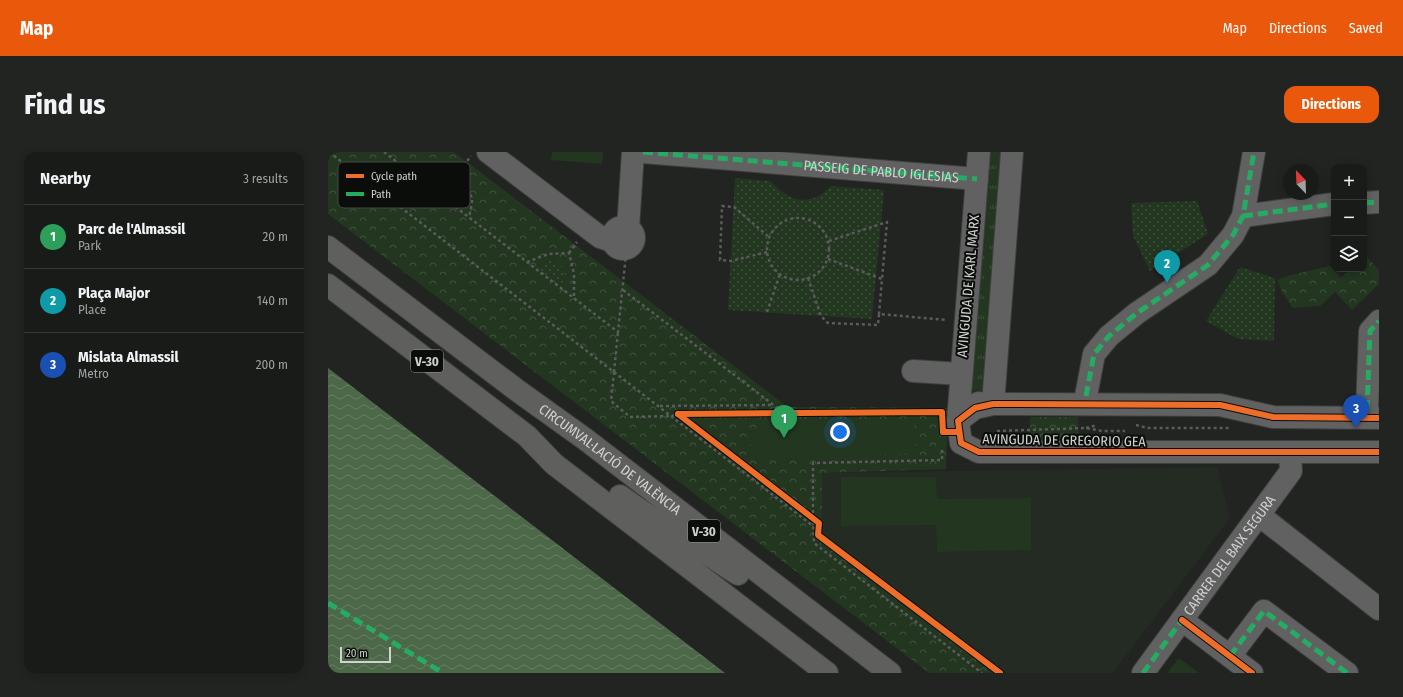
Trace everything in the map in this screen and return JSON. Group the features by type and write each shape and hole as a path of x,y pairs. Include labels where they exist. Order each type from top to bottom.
{"highway":[{"name":"CIRCUMVAL·LACIÓ DE VALÈNCIA","path":"328,247 890,673"},
{"name":"V-30","path":"328,285 527,436 554,464 827,673"},
{"path":"527,436 560,451 637,508 758,586 875,673"}],"street":[{"path":"488,152 600,237 622,239 633,152"},
{"name":"PASSEIG DE PABLO IGLESIAS","path":"643,152 977,179"},
{"name":"AVINGUDA DE KARL MARX","path":"958,421 980,152"},
{"path":"992,404 1012,152"},
{"path":"1086,396 1094,354 1109,336 1137,313 1208,265 1233,235 1243,216 1254,152"},
{"path":"1367,203 1379,202"},
{"path":"1243,216 1331,204"},
{"path":"913,372 960,384 972,402 992,404 1220,404 1273,417 1373,414 1370,331 1379,321"},
{"path":"958,421 975,408 992,404"},
{"name":"AVINGUDA DE GREGORIO GEA","path":"958,421 961,443 979,452 1379,452"},
{"name":"CARRER DEL BAIX SEGURA","path":"1142,673 1291,471 1290,453"},
{"path":"1259,516 1379,609"},
{"path":"1230,656 1264,611 1347,673"},
{"path":"1182,620 1252,673"}],"path":[{"path":"329,152 342,162"},
{"path":"384,152 397,162"},
{"path":"466,162 474,152"},
{"path":"469,218 472,199 470,195"},
{"path":"767,252 731,261 720,260 722,206 734,207 769,237"},
{"path":"402,208 614,372 660,406 675,415 819,522 818,535"},
{"path":"456,208 618,332"},
{"path":"801,217 819,225 825,232 829,241 830,251 828,259 822,269 814,276 808,278 795,280 780,274 770,262 767,252 769,237 772,231 780,223 790,218 801,217"},
{"path":"808,278 821,316 828,323 878,326 887,222 829,241"},
{"path":"622,239 622,290 611,401 630,417 685,414"},
{"path":"527,262 548,254 569,253 574,274 574,299"},
{"path":"828,259 882,279"},
{"path":"767,312 780,274"},
{"path":"622,290 784,413"},
{"path":"879,314 965,322"},
{"path":"660,406 774,405"},
{"path":"776,413 792,413"},
{"path":"675,415 813,526"},
{"path":"1086,428 1100,424"},
{"path":"996,431 1086,428 1102,431 1132,431"},
{"path":"942,446 942,460 813,463 814,543 982,673"}],"shaded area":[{"path":"1217,467 1230,518 1113,673 1006,673 822,533 822,473"}],"green space":[{"path":"328,152 454,152 467,162 338,162 338,208 470,208 470,164 788,407 948,408 946,469 822,473 822,533 1006,673 929,673 328,214"},
{"path":"552,152 603,152 602,164 551,160"},
{"path":"986,152 1006,152 984,391 965,390"},
{"path":"735,178 771,181 785,194 800,200 816,197 831,186 884,190 872,319 728,310"},
{"path":"1197,201 1208,234 1150,271 1133,236 1131,203"},
{"path":"1367,257 1379,270 1379,284 1352,310 1335,292 1320,306 1293,308 1283,294 1277,280 1287,276 1330,266 1331,272 1336,272 1341,278 1348,272 1367,272"},
{"path":"551,260 559,263 564,270 565,278 560,285 538,268 542,263"},
{"path":"1240,267 1275,278 1274,341 1238,339 1206,321"},
{"path":"1030,417 1078,417 1080,444 1029,444"},
{"path":"914,420 916,453 764,459 754,452 750,442 753,433 763,425"},
{"path":"841,477 936,477 937,499 1031,498 1031,550 937,552 936,525 841,526"},
{"path":"1179,658 1199,673 1167,673"}],"water":[{"path":"328,368 725,673 328,673"}],"marked path":[{"path":"643,152 977,179"},
{"path":"1086,396 1094,354 1109,336 1137,313 1208,265 1233,235 1243,216 1254,152"},
{"path":"1367,203 1379,202"},
{"path":"1243,216 1331,204"},
{"path":"1367,410 1370,331 1379,321"},
{"path":"328,603 443,673"},
{"path":"1230,656 1264,611 1347,673"},
{"path":"1143,673 1182,620"}],"cycle path":[{"path":"1379,418 1273,417 1220,405 993,404 975,408 958,421 961,443 979,452 1379,452"},
{"path":"678,414 942,412 943,432 959,432"},
{"path":"678,414 819,523 818,535 1000,673"},
{"path":"1182,620 1252,673"}],"place":[{"name":"Plaça Major","path":"1167,283"},
{"name":"Mislata Almassil","path":"1356,428"},
{"name":"Parc de l'Almassil","path":"784,438"}]}
